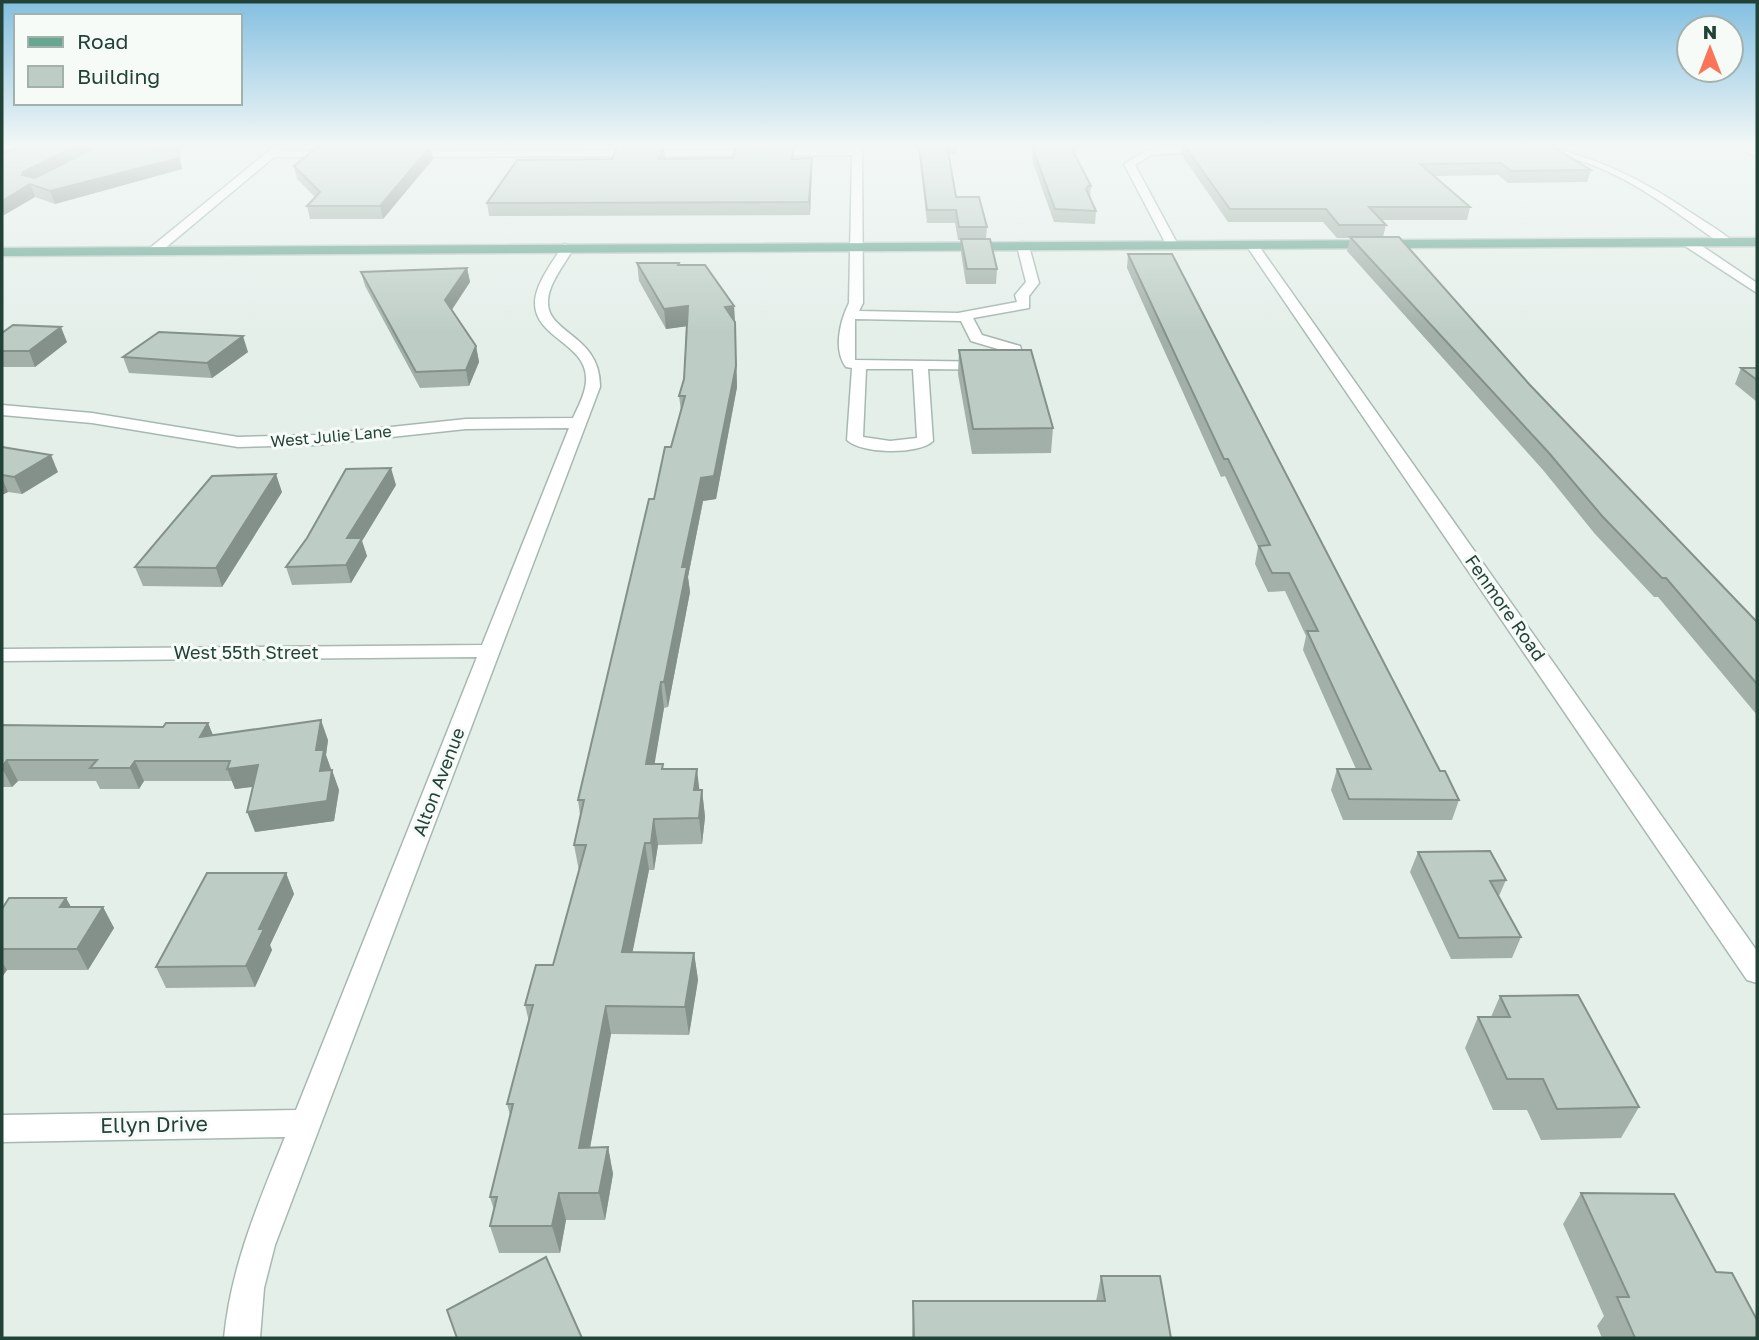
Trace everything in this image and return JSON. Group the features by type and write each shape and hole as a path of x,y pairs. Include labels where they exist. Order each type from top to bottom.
{"main road":[{"path":"2,251 1757,242"}],"street":[{"path":"155,251 207,208"},
{"path":"858,208 856,303 847,321 848,360 859,367 1016,363 1015,349 976,338 969,320 961,316"},
{"path":"1151,208 1172,245"},
{"path":"1674,208 1727,242"},
{"path":"1689,243 1757,289"},
{"name":"Fenmore Road","path":"1252,245 1757,972"},
{"path":"850,315 961,316 1019,307 1024,305 1024,289 1033,283 1023,246"},
{"name":"Alton Avenue","path":"242,1338 253,1261 593,387 593,368 584,350 550,323 541,305 568,247"},
{"path":"859,367 855,440 869,445 913,445 925,441 920,366"},
{"name":"West Julie Lane","path":"2,411 92,418 238,442 316,440 466,424 579,423"},
{"name":"West 55th Street","path":"2,655 490,651"},
{"name":"Ellyn Drive","path":"2,1128 306,1123"}],"building":[{"path":"927,208 982,208 987,227 959,227 956,210 927,210"},
{"path":"1094,208 1096,211 1055,209"},
{"path":"1370,208 1386,225 1339,225 1326,209 1230,209"},
{"path":"1350,237 1399,237 1529,384 1757,622 1757,684 1666,578 1662,578 1602,516 1549,453"},
{"path":"961,239 990,239 997,269 967,269"},
{"path":"1128,254 1172,254 1440,771 1445,771 1459,800 1349,799 1337,769 1371,769 1307,631 1318,631 1289,573 1272,573 1259,546 1270,545 1228,459 1224,459"},
{"path":"637,263 705,265 734,306 725,307 735,322 736,366 714,476 701,478 682,567 687,567 646,764 663,764 662,769 697,769 694,790 702,790 699,818 654,819 651,843 645,843 622,952 694,953 685,1007 606,1006 579,1148 608,1147 599,1193 559,1193 552,1226 490,1226 497,1197 490,1197 513,1104 507,1104 533,1005 525,1005 536,965 553,965 586,845 574,845 584,800 578,800 649,499 654,499 665,447 671,447 685,396 679,396 684,379 688,306 664,309"},
{"path":"467,268 445,300 476,346 466,370 416,372 361,272"},
{"path":"13,325 61,327 29,351 2,351 2,333"},
{"path":"159,332 243,336 207,363 123,357"},
{"path":"959,350 1031,350 1053,428 973,429"},
{"path":"1741,368 1757,368 1757,380"},
{"path":"2,447 51,455 14,477 2,475"},
{"path":"391,468 347,538 362,538 346,565 286,567 307,538 346,469"},
{"path":"276,474 216,568 135,567 212,476"},
{"path":"321,720 316,750 324,750 320,771 332,770 327,801 247,812 258,765 227,769 230,761 135,761 130,768 90,768 97,760 7,760 2,767 2,725 163,727 166,723 208,723 200,737"},
{"path":"1490,851 1506,880 1490,881 1521,937 1459,938 1418,852"},
{"path":"207,873 286,873 259,929 264,929 246,966 156,967"},
{"path":"9,898 66,898 60,907 103,907 77,949 2,949 2,909"},
{"path":"1578,995 1639,1107 1557,1109 1543,1079 1507,1079 1478,1017 1510,1017 1500,996"},
{"path":"1581,1193 1674,1194 1716,1272 1732,1273 1757,1320 1757,1338 1635,1338 1617,1297 1629,1297"},
{"path":"546,1257 582,1338 457,1338 447,1310"},
{"path":"1101,1276 1160,1276 1171,1338 914,1338 913,1301 1105,1301"}]}
